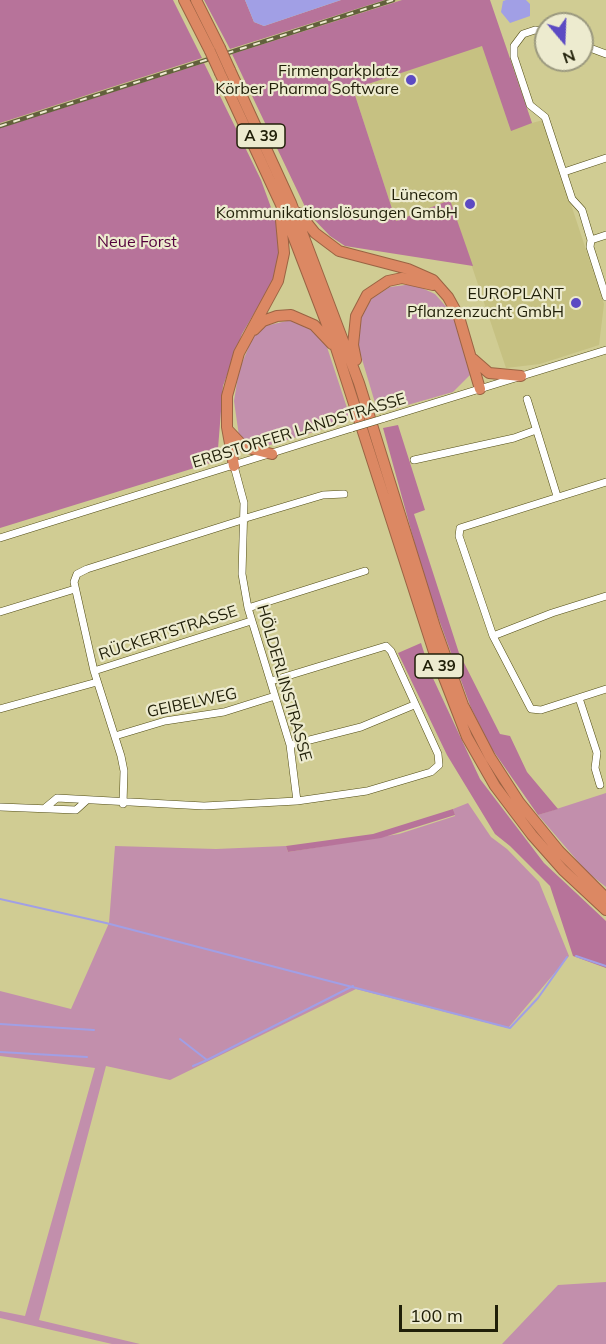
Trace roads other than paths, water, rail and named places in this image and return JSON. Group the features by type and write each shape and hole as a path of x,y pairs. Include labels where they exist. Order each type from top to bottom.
{"highway":[{"name":"A 39","path":"184,0 215,49"},
{"name":"A 39","path":"196,0 225,71 291,203 359,383 435,627 476,733 504,781 540,829 570,863 606,898"},
{"name":"A 39","path":"225,71 336,348 434,652 467,737 495,786 532,835 562,870 606,910"},
{"path":"234,466 227,427 230,381 247,336 278,280 284,253 282,223 268,177"},
{"path":"291,203 315,233 339,251 422,273 433,279 454,307 480,389"},
{"path":"359,383 354,330 358,310 368,295 377,286 402,278 427,283 441,289"},
{"path":"247,336 263,321 277,316 291,315 314,325 336,348"},
{"path":"471,356 478,366 489,373 521,376"},
{"path":"227,427 244,447 272,454"}],"street":[{"path":"534,31 529,31 519,38 514,46 514,57 530,105 545,117 572,198 582,210 591,240 590,247 606,297"},
{"path":"564,172 606,159"},
{"path":"591,240 606,235"},
{"name":"ERBSTORFER LANDSTRASSE","path":"0,538 606,350"},
{"path":"527,399 557,496"},
{"path":"414,460 514,438 536,430"},
{"name":"HÖLDERLINSTRASSE","path":"234,466 245,518 242,574 250,621 291,746 297,801"},
{"path":"606,482 460,528 459,536 493,636 526,704 535,710 606,689"},
{"path":"123,804 124,771 94,671 75,589 74,582 77,574 245,518 323,495 344,494"},
{"path":"248,608 365,572"},
{"path":"0,612 75,589"},
{"path":"493,636 552,613 606,596"},
{"name":"RÜCKERTSTRASSE","path":"94,671 250,621"},
{"path":"0,807 45,808 57,798 123,804 204,806 297,801 367,791 431,772 439,765 438,754 391,651 386,646 271,681"},
{"path":"0,709 98,682"},
{"name":"GEIBELWEG","path":"115,736 165,721 224,712 275,696"},
{"path":"579,698 597,753 595,768 600,785"},
{"path":"291,746 361,727 414,705"}],"water":[{"path":"245,0 341,0 264,26 254,22"},
{"path":"526,0 530,4 530,16 510,23 501,12 503,1"}],"waterway":[{"path":"0,899 106,923 510,1028 538,998 567,957"},
{"path":"576,956 606,966"},
{"path":"180,1039 207,1060 353,986"},
{"path":"0,1024 94,1030"},
{"path":"0,1052 87,1057"},
{"path":"193,1066 207,1060"}],"railway":[{"path":"0,126 393,0"}],"place":[{"name":"Firmenparkplatz Körber Pharma Software","path":"411,80"},
{"name":"Lünecom Kommunikationslösungen GmbH","path":"470,204"},
{"name":"EUROPLANT Pflanzenzucht GmbH","path":"576,303"}],"park label":[{"name":"Neue Forst","path":"137,242"}]}
